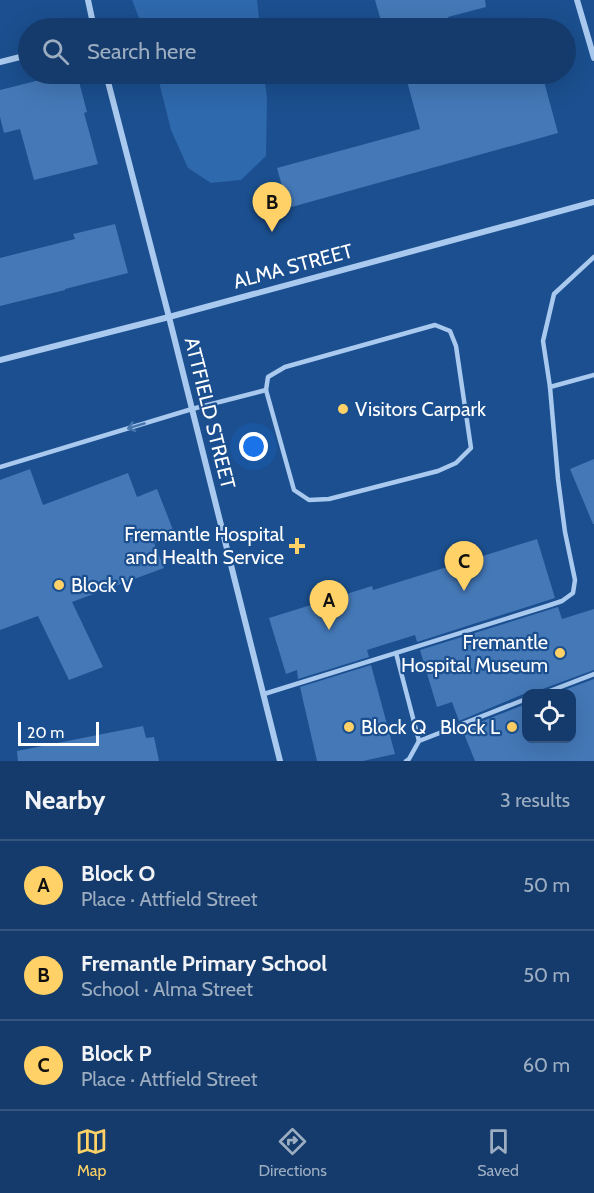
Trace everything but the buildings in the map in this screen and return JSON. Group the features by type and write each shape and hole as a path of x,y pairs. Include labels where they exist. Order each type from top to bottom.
{"street":[{"path":"88,0 92,18"},
{"path":"577,0 594,58"},
{"path":"0,62 18,58"},
{"name":"ATTFIELD STREET","path":"109,84 280,761"},
{"name":"ALMA STREET","path":"0,360 169,317 594,202"}],"lane":[{"path":"264,694 547,606 562,601 573,593 575,580 565,532 543,341 554,294 594,257"},
{"path":"435,325 450,331 456,345 471,448 456,463 438,471 329,499 309,500 294,490 266,390 268,377 285,367 435,325"},
{"path":"550,387 594,375"},
{"path":"0,467 192,409 266,390"},
{"path":"396,653 419,741 410,759 406,761"},
{"path":"553,689 594,674"},
{"path":"419,741 522,701"}],"shaded area":[{"path":"132,0 257,0 259,18 139,18"},
{"path":"160,84 265,84 266,156 241,180 211,183 188,168 171,130"}],"place":[{"name":"Fremantle Primary School","path":"272,232"},
{"name":"Visitors Carpark","path":"343,409"},
{"name":"Fremantle Hospital and Health Service","path":"297,546"},
{"name":"Block V","path":"59,585"},
{"name":"Block P","path":"464,591"},
{"name":"Block O","path":"329,630"},
{"name":"Fremantle Hospital Museum","path":"560,653"},
{"name":"Block Q","path":"349,727"},
{"name":"Block L","path":"512,727"}]}
